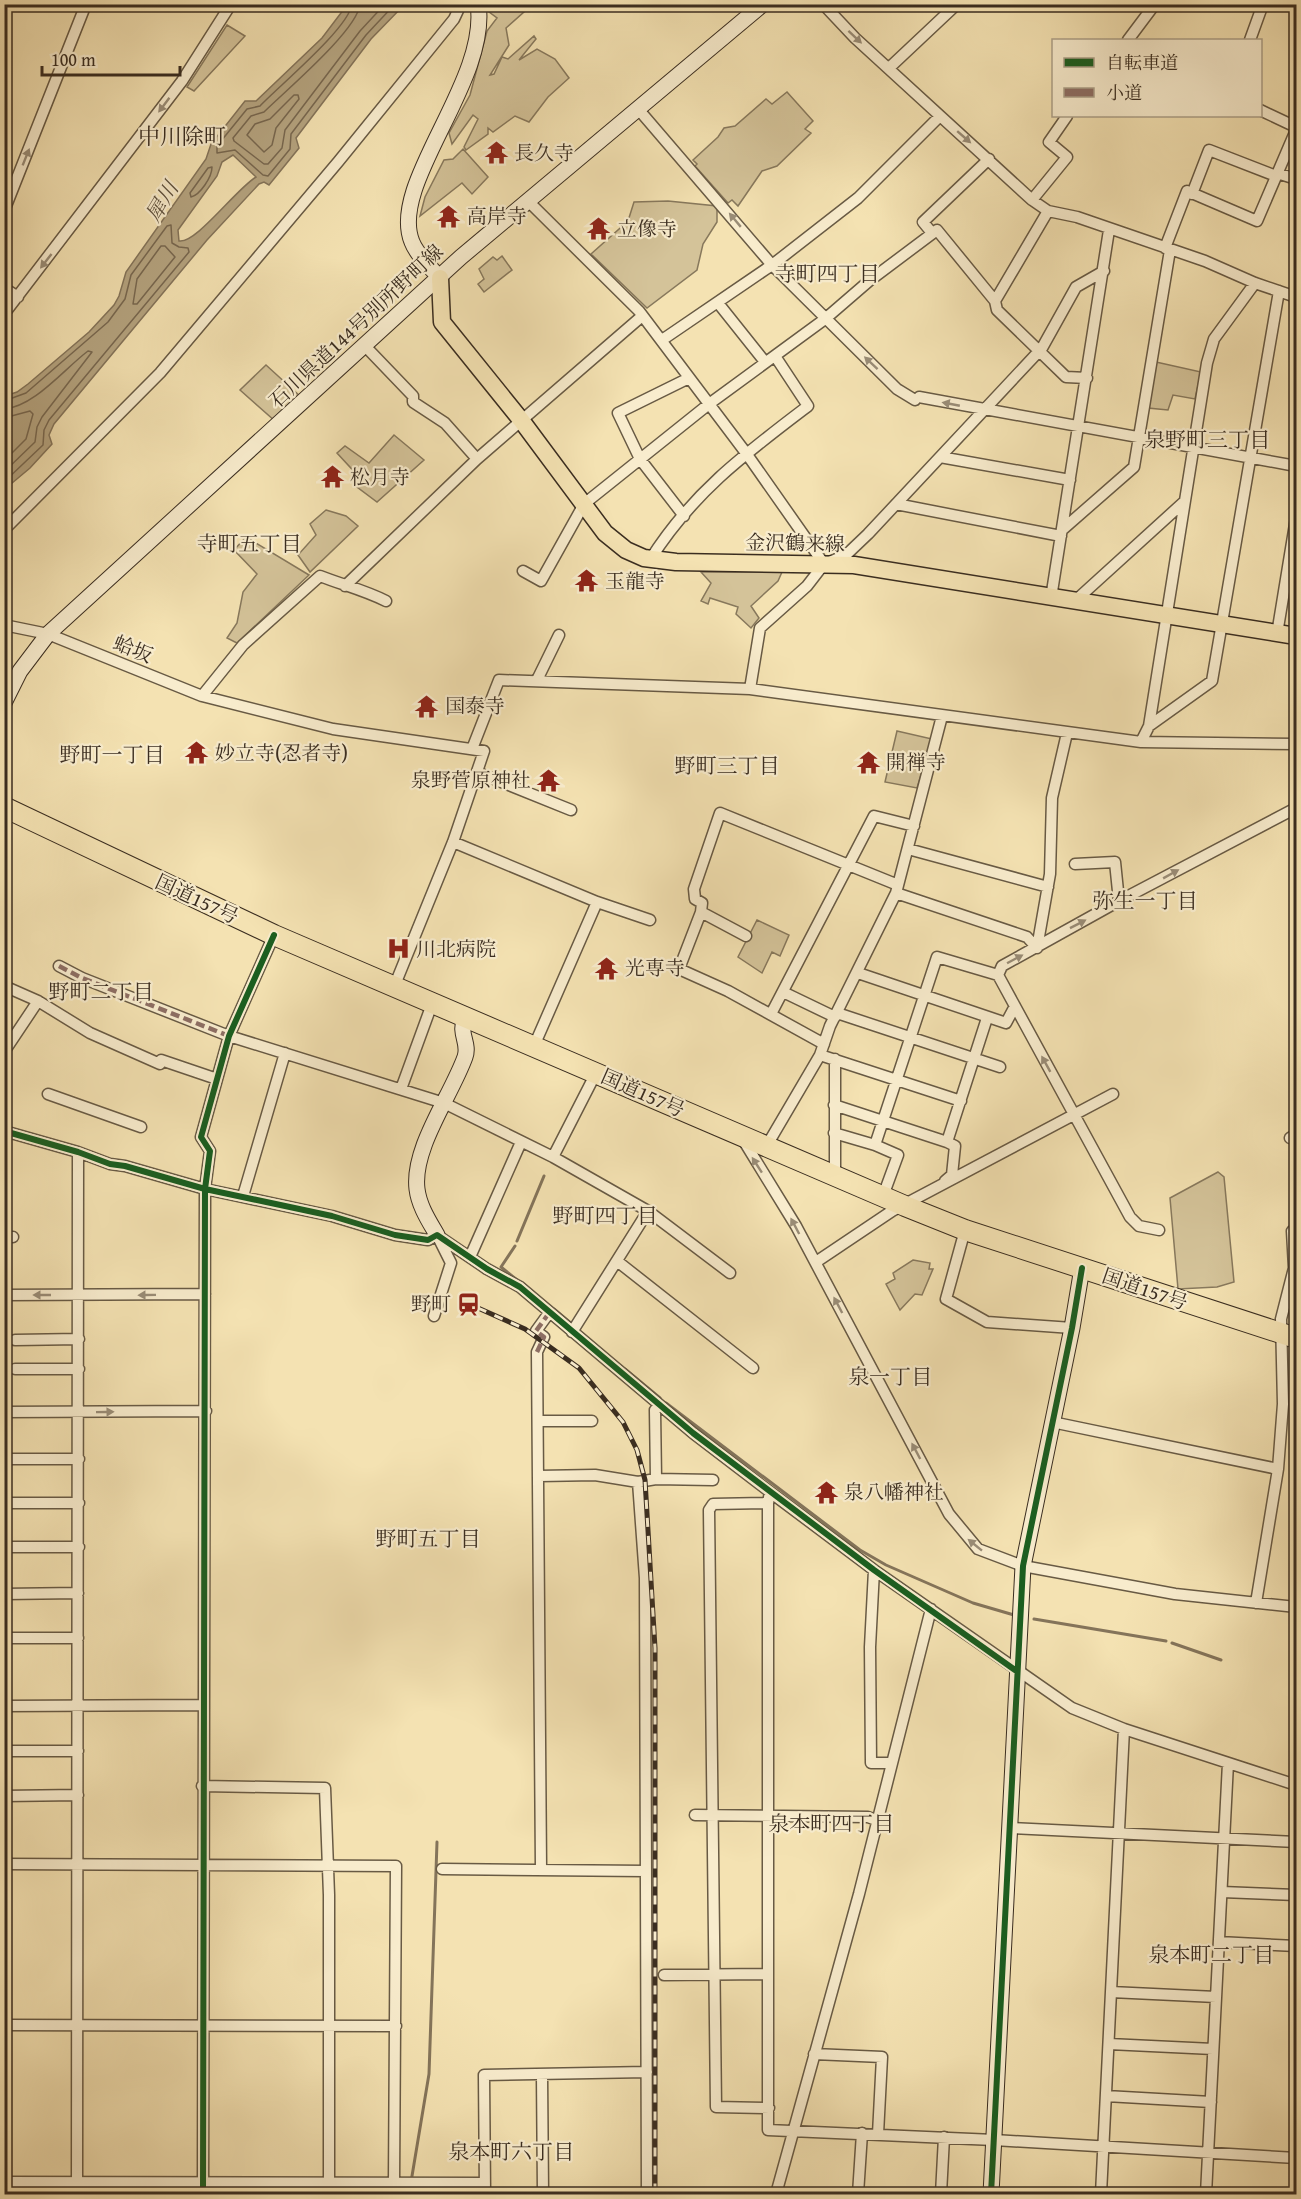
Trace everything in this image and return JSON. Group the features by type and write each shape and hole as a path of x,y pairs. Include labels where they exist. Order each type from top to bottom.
{"highway":[{"name":"国道157号","path":"4,807 274,935 905,1206 965,1230 1289,1336"}],"main road":[{"name":"金沢鶴来線","path":"440,279 442,322 521,420 605,533 626,550 650,560 777,559 854,565 1221,626 1296,636"}],"street":[{"path":"4,211 86,4"},
{"path":"4,314 182,81 231,4"},
{"path":"4,530 160,373 338,162 453,19 461,4"},
{"name":"石川県道144号別所野町線","path":"4,703 20,671 48,634 528,201 763,4"},
{"path":"823,4 855,39 1032,200 1048,211 1077,217 1296,297"},
{"path":"889,68 957,4"},
{"path":"1129,39 1155,4"},
{"path":"1250,39 1263,4"},
{"path":"440,279 412,243 408,221 413,190 471,68 480,26 479,5"},
{"path":"639,110 772,265 897,389 917,399 1296,466"},
{"path":"1061,533 1134,466 1141,437 1168,249 1187,191 1257,221 1296,129 1262,111"},
{"path":"662,340 772,265 858,198 940,116"},
{"path":"1032,200 1067,157 1049,142 1066,117"},
{"path":"1192,194 1209,150 1296,179"},
{"path":"932,233 923,222 989,159"},
{"path":"528,201 662,340 687,379 746,453 824,564"},
{"path":"995,301 1048,211"},
{"path":"523,571 541,581 584,504 709,404 825,319 937,230 995,301 997,310 1066,377 1087,378"},
{"path":"1051,598 1109,230"},
{"path":"750,688 760,628 807,586 824,564 846,555 896,504 1039,350 1076,287 1104,272"},
{"path":"1141,742 1149,726 1207,363 1214,339 1254,283"},
{"path":"4,288 18,297"},
{"path":"1149,726 1212,681 1279,291"},
{"path":"650,560 667,532 684,516 706,488 746,453 808,405 770,359 718,303"},
{"path":"345,586 477,459 641,317"},
{"path":"366,347 413,396 413,402 445,423 477,459"},
{"path":"684,516 640,459 618,413 687,379"},
{"path":"940,457 1070,480"},
{"path":"1075,601 1185,501"},
{"path":"896,504 1061,533"},
{"path":"1277,634 1296,519"},
{"path":"202,696 243,645 320,576 345,586 362,588 386,602"},
{"name":"蛤坂","path":"4,625 48,634 202,696 333,729 458,749 472,749"},
{"path":"537,680 559,634"},
{"path":"394,987 479,773 484,751 472,749 499,680 750,688 1067,734 1141,742 1296,744"},
{"path":"766,1147 820,1055 836,1015 897,889 942,716"},
{"path":"1037,948 1048,887 1052,798 1067,734"},
{"path":"479,773 571,810"},
{"path":"998,975 1002,966 1119,901 1296,808"},
{"path":"824,1044 728,991 679,969 701,912 702,903 695,899 694,889 720,813 849,864 897,889 1027,937 1037,948"},
{"path":"771,1014 874,816 914,826"},
{"path":"453,842 597,902 650,920"},
{"path":"908,849 1048,887"},
{"path":"1075,864 1115,862 1119,901"},
{"path":"534,1046 597,902"},
{"path":"701,912 746,936"},
{"path":"203,2194 202,1705 206,1411 205,1189 210,1151 201,1137 229,1036 274,935"},
{"path":"875,1145 937,957 998,975 1130,1216 1139,1226 1159,1230"},
{"path":"58,966 82,978 229,1036 444,1103 553,1157 648,1211 730,1273"},
{"path":"858,973 1006,1023 1015,1006"},
{"path":"4,986 38,1001 90,1034 161,1062 217,1079"},
{"path":"783,992 836,1015 1000,1066"},
{"path":"4,1052 38,1001"},
{"path":"401,1089 432,1004"},
{"path":"434,1316 451,1263 424,1213 417,1191 416,1168 466,1054 460,1029 465,1018"},
{"path":"947,1142 987,1018"},
{"path":"243,1196 285,1053"},
{"path":"820,1055 961,1101"},
{"path":"835,1059 835,1174"},
{"path":"553,1157 596,1072"},
{"path":"48,1094 141,1127"},
{"path":"816,1262 892,1211 1113,1094"},
{"path":"834,1105 955,1146 952,1175 936,1189"},
{"path":"5,1133 205,1189 332,1216 395,1235 428,1240 437,1235"},
{"path":"834,1133 875,1145 898,1155 883,1196"},
{"path":"742,1137 816,1262 949,1514 978,1549 1023,1566 1175,1594 1296,1607"},
{"path":"470,1257 521,1142"},
{"path":"77,2194 78,1152"},
{"path":"572,1332 648,1211"},
{"path":"965,1230 946,1299 987,1322 1072,1328"},
{"path":"1256,1603 1278,1469 1289,1336 1281,1319 1294,1268 1292,1231 1296,1231"},
{"path":"437,1235 520,1287 769,1497 1072,1708 1124,1729 1296,1785"},
{"path":"617,1261 753,1368"},
{"path":"991,2194 1023,1566 1072,1328 1082,1268"},
{"path":"4,1295 205,1294"},
{"path":"541,1869 537,1352 544,1337 536,1331 549,1313"},
{"path":"15,1340 79,1339"},
{"path":"15,1369 79,1370"},
{"path":"656,1479 656,1410 660,1405"},
{"path":"4,1412 206,1411"},
{"path":"538,1421 592,1421"},
{"path":"1052,1422 1278,1469"},
{"path":"4,1460 79,1459"},
{"path":"539,1476 595,1475 638,1482 656,1479 713,1479"},
{"path":"638,1482 645,1578 646,2194"},
{"path":"768,2108 716,2107 710,1510 713,1504 769,1497"},
{"path":"769,1497 768,2130 944,2137 1296,2158"},
{"path":"4,1503 79,1503"},
{"path":"4,1547 79,1547"},
{"path":"874,1570 870,1647 871,1763 892,1763"},
{"path":"4,1594 78,1593"},
{"path":"776,2194 859,1894 931,1609"},
{"path":"4,1638 78,1638"},
{"path":"4,1706 202,1705"},
{"path":"1101,2194 1124,1729"},
{"path":"4,1751 78,1751"},
{"path":"1206,2194 1228,1763"},
{"path":"202,1786 325,1788 329,1866 329,2194"},
{"path":"4,1796 78,1795"},
{"path":"695,1815 868,1817 876,1820"},
{"path":"1011,1828 1296,1842"},
{"path":"4,1864 396,1866 394,2183"},
{"path":"441,1869 646,1871"},
{"path":"1222,1893 1296,1895"},
{"path":"1219,1942 1296,1946"},
{"path":"664,1975 768,1974"},
{"path":"1111,1992 1216,1997"},
{"path":"4,2025 396,2025"},
{"path":"1109,2044 1213,2049"},
{"path":"814,2054 882,2057 878,2134"},
{"path":"4,2182 411,2183 485,2189 484,2075 647,2072"},
{"path":"542,2075 543,2194"},
{"path":"1106,2096 1211,2102"},
{"path":"858,2194 862,2133"},
{"path":"941,2194 944,2137"}],"shaded area":[{"path":"489,5 526,5 525,11 506,28 509,45 490,75 494,74 502,57 508,59 534,36 536,39 519,60 537,49 555,59 569,78 548,97 529,122 515,116 493,132 488,128 488,134 466,150 464,147 478,119 473,115 452,144 449,133 470,95 487,31 497,18 485,9"},
{"path":"227,25 245,36 194,91 187,87"},
{"path":"787,92 813,121 805,129 811,133 777,166 762,171 738,206 732,200 728,203 695,166 697,164 693,160 718,137 724,128 735,126 766,99 772,104"},
{"path":"463,149 488,177 472,194 462,183 420,216 425,197 444,160 453,159"},
{"path":"668,201 717,206 717,222 703,244 697,270 647,308 591,254 628,221 634,202"},
{"path":"502,256 512,270 484,292 478,284 484,279 479,269 493,257 497,260"},
{"path":"1156,362 1201,372 1195,399 1173,395 1168,410 1148,408"},
{"path":"266,365 301,397 275,421 240,390"},
{"path":"394,435 424,460 377,502 357,487 361,481 360,478 337,453 345,446 369,463"},
{"path":"326,510 346,516 358,526 310,572 298,555 316,535 310,524"},
{"path":"246,537 309,575 237,643 227,638 237,623 243,592 257,574 234,550"},
{"path":"701,572 782,572 778,581 751,606 759,618 751,628 736,614 738,607 710,598 708,604 701,601 711,583"},
{"path":"897,731 932,739 917,788 885,782"},
{"path":"757,920 789,935 780,956 772,952 762,973 738,957"},
{"path":"1218,1172 1224,1177 1234,1282 1217,1287 1178,1289 1170,1198"},
{"path":"913,1260 930,1263 929,1269 933,1269 922,1295 915,1294 900,1310 886,1284 895,1279 893,1273"}],"water":[{"path":"347,5 404,5 371,39 296,138 299,148 269,185 264,182 259,184 207,240 54,424 49,435 52,444 30,468 5,489 5,396 17,392 28,384 89,332 114,305 126,272 206,159 211,144 245,101 256,101 322,38","holes":["233,155 256,177 206,225 186,240 179,241 178,230 217,176 222,162"]}],"waterway":[{"path":"517,1241 544,1176"},
{"path":"515,1246 501,1267 517,1280"},
{"path":"554,1309 573,1325"},
{"path":"625,1369 660,1398"},
{"path":"666,1403 860,1550 886,1565 973,1603 1014,1615"},
{"path":"1034,1619 1166,1641"},
{"path":"1172,1643 1221,1660"},
{"path":"409,2194 429,2074 437,1842"}],"railway":[{"path":"478,1308 525,1329 579,1368 623,1422 637,1450 645,1480 655,1648 655,2194"}],"marked path":[{"path":"59,966 82,978 229,1036"},
{"path":"537,1352 544,1337 536,1331 549,1313"}],"cycle path":[{"path":"203,2194 205,1189 210,1151 201,1137 229,1036 274,935"},
{"path":"4,1131 78,1152 110,1164 125,1166 205,1189 332,1216 395,1235 428,1240 437,1235 487,1269 520,1287 693,1433 874,1570 1015,1670"},
{"path":"991,2194 1023,1566 1072,1328 1082,1268"}],"place":[{"name":"長久寺","path":"496,153"},
{"name":"高岸寺","path":"449,216"},
{"name":"立像寺","path":"599,229"},
{"name":"松月寺","path":"332,477"},
{"name":"玉龍寺","path":"587,581"},
{"name":"国泰寺","path":"427,706"},
{"name":"妙立寺(忍者寺)","path":"197,753"},
{"name":"開禅寺","path":"868,762"},
{"name":"泉野菅原神社","path":"549,780"},
{"name":"川北病院","path":"398,949"},
{"name":"光専寺","path":"607,968"},
{"name":"野町","path":"469,1304"},
{"name":"泉八幡神社","path":"826,1492"}],"district":[{"name":"中川除町","path":"182,136"},
{"name":"寺町四丁目","path":"827,274"},
{"name":"泉野町三丁目","path":"1207,440"},
{"name":"寺町五丁目","path":"249,544"},
{"name":"野町一丁目","path":"112,755"},
{"name":"野町三丁目","path":"727,766"},
{"name":"弥生一丁目","path":"1145,901"},
{"name":"野町二丁目","path":"101,992"},
{"name":"野町四丁目","path":"605,1216"},
{"name":"泉一丁目","path":"890,1377"},
{"name":"野町五丁目","path":"428,1539"},
{"name":"泉本町四丁目","path":"831,1824"},
{"name":"泉本町二丁目","path":"1211,1955"},
{"name":"泉本町六丁目","path":"511,2152"}],"water label":[{"name":"犀川","path":"162,202"}]}
